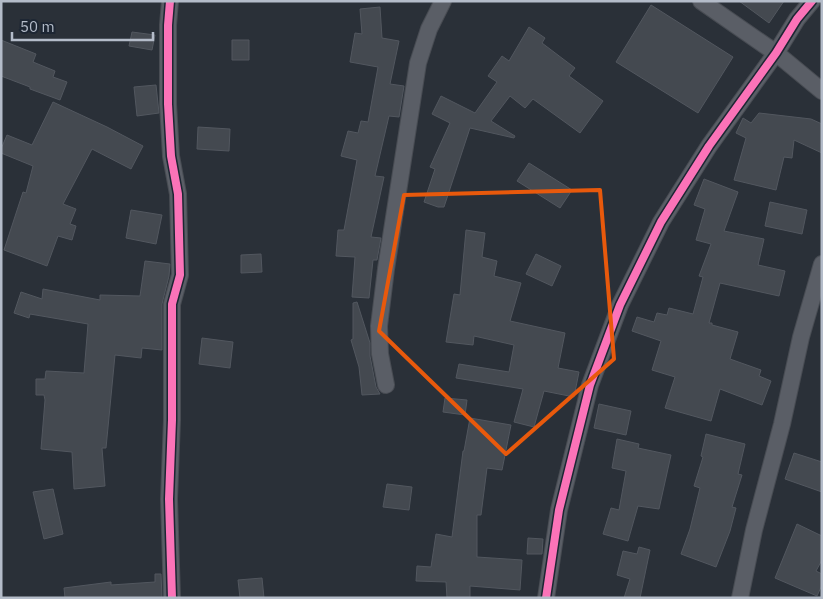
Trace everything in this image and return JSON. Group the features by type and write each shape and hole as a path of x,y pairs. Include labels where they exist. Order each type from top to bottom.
{"street":[{"path":"170,1 168,25 168,104 170,156 178,194 180,275 172,304 172,420 169,499 172,598"},
{"path":"386,385 380,354 379,326 386,270 418,63 429,29 443,1"},
{"path":"701,1 776,53 822,91"},
{"path":"794,1 797,20"},
{"path":"546,598 559,510 590,385 620,305 660,222 709,146 812,1"},
{"path":"740,598 754,530 782,424 800,337 822,264"}],"highlighted area":[{"path":"600,190 614,359 506,454 379,331 404,195"}],"building":[{"path":"739,1 784,1 769,23"},
{"path":"651,5 733,57 698,113 616,62"},
{"path":"380,7 382,38 399,41 390,84 404,86 399,117 389,116 375,176 384,177 371,237 381,238 377,260 373,260 369,298 352,297 355,257 336,256 338,230 344,230 357,160 341,156 348,131 358,133 361,121 368,122 378,67 350,62 355,33 362,34 360,9"},
{"path":"529,27 545,38 542,43 575,68 569,76 603,101 580,133 533,99 525,108 510,96 491,121 515,136 514,138 470,128 444,207 424,202 435,169 430,167 450,123 432,114 441,96 475,113 497,82 488,76 502,56 509,61"},
{"path":"132,32 155,35 152,50 129,46"},
{"path":"1,40 36,54 33,62 55,71 53,77 67,82 60,100 1,76"},
{"path":"232,40 249,40 249,60 232,60"},
{"path":"156,85 159,113 137,116 134,87"},
{"path":"53,102 143,146 131,169 92,149 63,204 76,209 70,224 76,226 72,240 58,236 47,266 4,250 23,192 26,193 33,166 1,153 1,149 7,135 32,145"},
{"path":"759,113 811,119 822,124 822,153 794,140 792,158 784,157 776,190 734,180 746,138 736,133 743,118 751,123"},
{"path":"198,127 230,129 229,151 197,149"},
{"path":"529,163 572,190 560,208 517,181"},
{"path":"704,179 738,192 724,231 764,239 758,265 785,271 779,296 720,283 709,323 738,332 730,359 761,370 759,376 771,381 762,405 720,389 711,421 665,408 675,377 652,370 661,341 632,331 637,317 654,322 657,313 667,315 669,308 693,314 703,277 699,276 711,244 696,240 705,209 694,205"},
{"path":"770,202 807,210 802,234 765,226"},
{"path":"131,210 162,215 156,244 126,238"},
{"path":"466,230 485,233 482,257 497,261 494,276 521,283 510,321 565,333 558,368 579,372 574,397 544,391 534,427 514,422 523,389 456,378 459,364 509,372 514,345 474,336 473,345 446,342 454,294 460,295"},
{"path":"261,254 262,272 241,273 241,255"},
{"path":"536,254 561,266 552,286 526,274"},
{"path":"145,261 170,264 162,304 162,350 142,348 141,358 115,355 106,448 102,448 105,486 74,489 72,452 41,449 45,400 44,395 36,395 36,379 45,379 46,371 84,373 88,324 30,314 29,318 14,313 21,292 42,299 43,289 100,300 100,295 140,296"},
{"path":"357,302 370,343 370,356 376,387 380,394 362,395 359,367 351,340 353,339 353,303"},
{"path":"202,338 233,342 230,368 199,364"},
{"path":"445,398 467,400 465,415 443,412"},
{"path":"599,404 631,411 626,435 594,428"},
{"path":"470,418 511,425 502,470 487,468 481,515 477,515 477,557 522,560 520,590 470,586 470,598 447,598 446,582 416,581 417,566 431,567 436,534 452,537 463,451"},
{"path":"706,434 745,444 738,474 742,475 732,507 736,508 730,531 716,567 681,554 690,529 700,488 694,486 703,457 701,456"},
{"path":"617,439 639,444 638,448 671,455 659,509 638,506 628,541 603,534 611,508 619,510 626,471 612,468"},
{"path":"794,453 822,462 822,492 785,479"},
{"path":"387,484 412,487 409,510 383,507"},
{"path":"53,489 63,534 44,539 33,492"},
{"path":"797,524 822,536 822,560 816,571 822,574 822,585 817,596 775,578"},
{"path":"528,538 543,539 542,554 527,554"},
{"path":"639,547 650,550 640,598 624,598 630,579 617,575 623,551 637,554"},
{"path":"155,574 161,574 162,598 65,598 64,588 111,582 111,585 155,582"},
{"path":"262,578 264,598 240,598 238,580"}],"cycle path":[{"path":"170,1 168,25 168,104 171,156 178,194 180,275 172,304 172,420 169,499 172,598"},
{"path":"546,598 559,510 590,385 620,305 661,222 709,146 776,53 797,19 812,1"}]}
